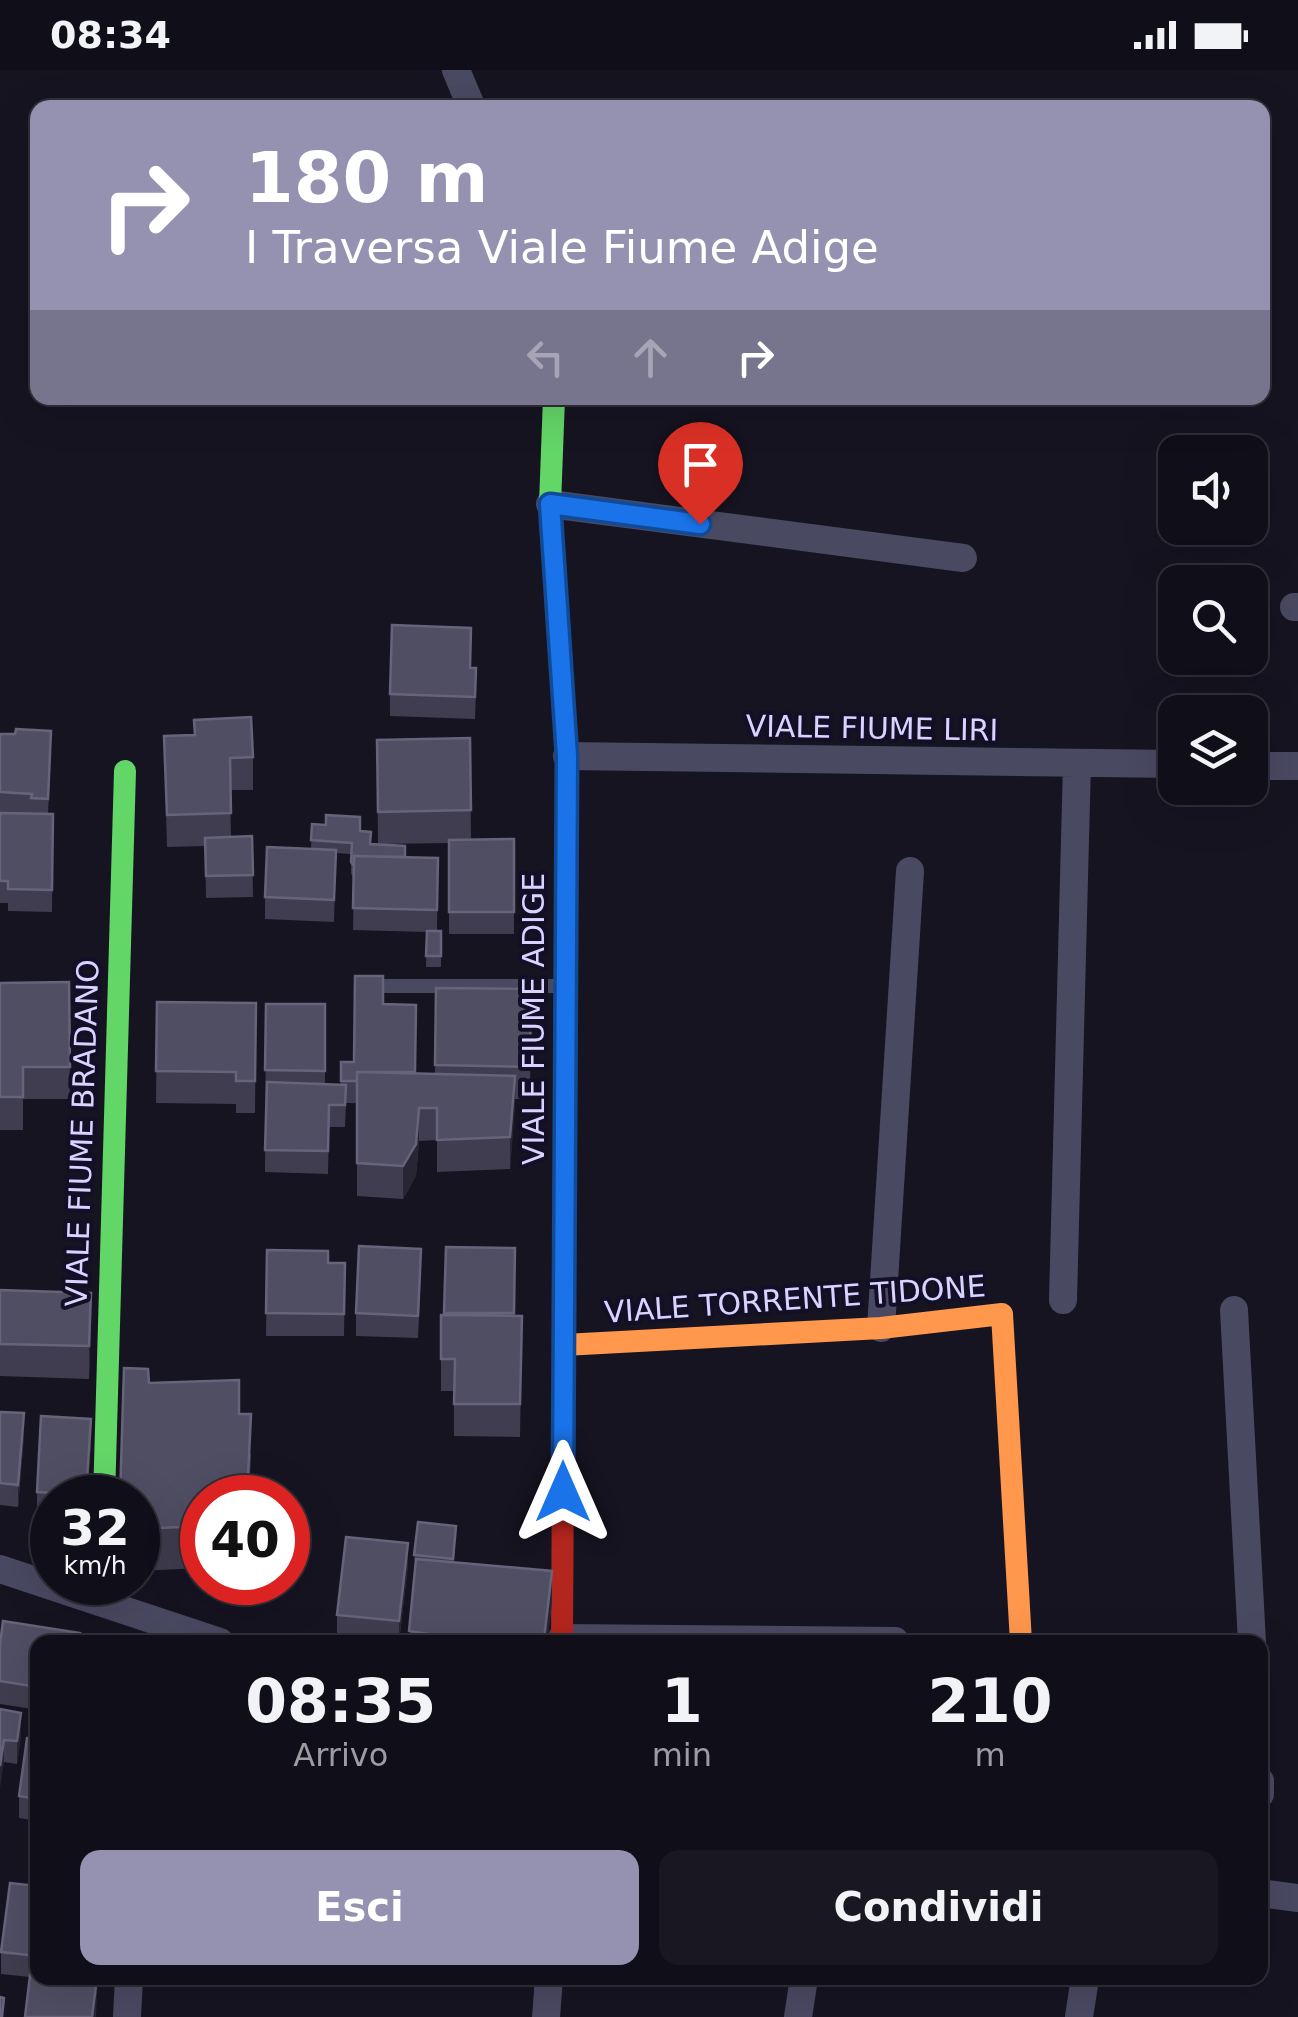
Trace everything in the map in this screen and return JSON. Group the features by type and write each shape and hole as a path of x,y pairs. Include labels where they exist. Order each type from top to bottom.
{"street":[{"path":"456,70 469,100"},
{"name":"VIALE FIUME ADIGE","path":"554,405 550,504 567,756 562,1635"},
{"path":"550,504 963,558"},
{"name":"VIALE FIUME LIRI","path":"567,756 1158,764"},
{"path":"1062,1300 1077,763"},
{"path":"1268,766 1298,766"},
{"name":"VIALE FIUME BRADANO","path":"105,1475 125,771"},
{"path":"880,1328 910,871"},
{"path":"1234,1310 1252,1635"},
{"name":"VIALE TORRENTE TIDONE","path":"564,1345 880,1328 1002,1314 1021,1635"},
{"path":"0,1570 30,1577"},
{"path":"114,1605 141,1629 177,1635"},
{"path":"1268,1894 1298,1898"},
{"path":"127,2017 128,1985"},
{"path":"546,2017 548,1985"},
{"path":"798,2017 803,1985"},
{"path":"1079,2017 1084,1985"}],"lane":[{"path":"361,986 565,986"}],"building":[{"path":"392,625 471,628 470,668 476,668 475,697 390,694"},
{"path":"251,717 253,757 230,758 231,813 167,815 164,736 195,735 194,720"},
{"path":"16,729 51,731 48,799 0,792 0,734 15,734"},
{"path":"470,738 471,810 378,812 377,740"},
{"path":"0,813 53,814 52,890 8,889 8,881 0,881"},
{"path":"326,815 360,817 360,831 371,832 370,844 405,846 405,857 354,856 354,866 352,843 311,840 312,824 326,825"},
{"path":"252,836 253,875 206,876 205,838"},
{"path":"514,839 514,912 449,912 449,840"},
{"path":"267,847 336,850 334,900 265,897"},
{"path":"354,856 438,858 437,910 353,908"},
{"path":"427,931 441,931 441,956 426,956"},
{"path":"355,976 383,976 383,1004 416,1005 415,1072 357,1072 357,1081 341,1081 341,1062 354,1062"},
{"path":"69,982 70,1067 23,1067 23,1097 0,1097 0,983"},
{"path":"436,988 531,989 530,1067 435,1065"},
{"path":"157,1002 256,1003 255,1081 236,1081 236,1072 156,1071"},
{"path":"266,1004 325,1004 325,1071 265,1070"},
{"path":"357,1072 515,1076 510,1137 437,1140 437,1108 419,1108 416,1144 403,1166 357,1163"},
{"path":"267,1082 346,1085 345,1105 329,1105 328,1151 265,1150"},
{"path":"359,1246 421,1249 418,1316 356,1313"},
{"path":"446,1247 515,1248 514,1313 444,1313"},
{"path":"267,1250 328,1251 328,1263 345,1263 344,1314 266,1313"},
{"path":"0,1290 91,1293 89,1346 0,1344"},
{"path":"441,1315 522,1316 520,1404 454,1404 455,1359 441,1359"},
{"path":"124,1368 148,1369 149,1383 239,1380 239,1414 251,1414 248,1475 180,1475 180,1527 160,1528 160,1475 121,1475"},
{"path":"0,1412 24,1413 18,1485 0,1483"},
{"path":"41,1416 91,1419 87,1475 38,1475"},
{"path":"418,1522 456,1526 453,1559 414,1555"},
{"path":"346,1537 408,1543 399,1621 337,1615"},
{"path":"416,1559 552,1571 544,1635 435,1635 409,1631"},
{"path":"3,1621 80,1633 30,1635 30,1686 0,1681"},
{"path":"0,1709 21,1713 17,1741 4,1740 0,1766"},
{"path":"27,1738 30,1738 30,1798 19,1796"},
{"path":"10,1883 30,1885 30,1955 1,1952"},
{"path":"30,1975 30,1985 96,1985 92,2017 25,2017"}],"traffic: fast":[{"path":"554,405 550,504 567,756 564,1282"},
{"path":"105,1475 125,771"}],"traffic: slow":[{"path":"564,1345 881,1328 1002,1314 1021,1635"}],"traffic: jam":[{"path":"562,1635 564,1282"}],"route":[{"path":"563,1492 567,756 550,504 700,524"}]}
